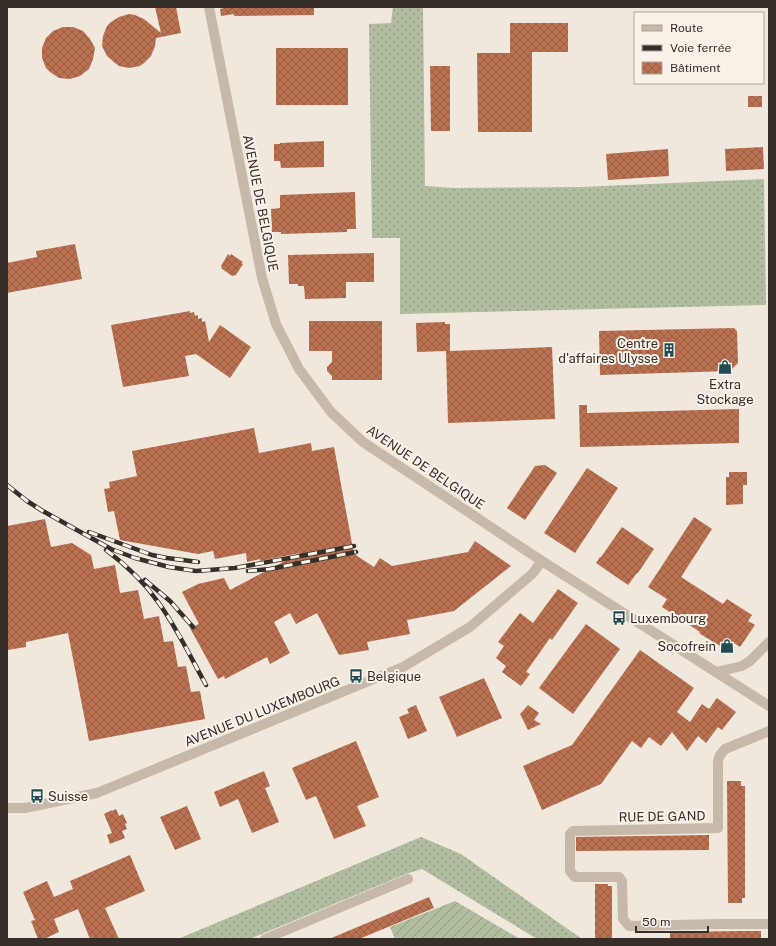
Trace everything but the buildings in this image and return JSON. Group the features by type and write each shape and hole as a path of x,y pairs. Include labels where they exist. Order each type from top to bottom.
{"street":[{"name":"AVENUE DE BELGIQUE","path":"209,7 262,278 276,324 299,369 330,412 363,442 542,561 769,706"},
{"name":"AVENUE DU LUXEMBOURG","path":"7,808 25,808 96,793 403,667 470,627 532,574 542,561"},
{"path":"716,672 742,666 750,661 769,642"},
{"name":"RUE DE GAND","path":"769,731 725,749 720,755 718,761 718,828 573,831 570,834 570,871 575,877 619,877 622,881 624,919 629,926 769,924"},
{"path":"265,939 408,880"}],"green space":[{"path":"393,7 423,7 425,186 454,188 582,187 764,179 766,305 400,314 400,238 372,238 369,24 391,23"},
{"path":"421,837 461,854 582,939 537,939 422,869 406,874 250,939 178,939"},
{"path":"455,901 520,939 395,939 390,927"}],"railway":[{"path":"7,485 41,510 111,549 135,558 169,567 196,571 235,568 354,546"},
{"path":"89,532 152,555 198,562"},
{"path":"106,550 134,574 153,595 178,633 206,685"},
{"path":"248,571 270,569 356,552"},
{"path":"145,580 170,601 193,627"}],"place":[{"name":"Centre d'affaires Ulysse","path":"669,350"},
{"name":"Extra Stockage","path":"725,367"},
{"name":"Luxembourg","path":"619,618"},
{"name":"Socofrein","path":"727,646"},
{"name":"Belgique","path":"356,676"},
{"name":"Suisse","path":"37,796"}]}
